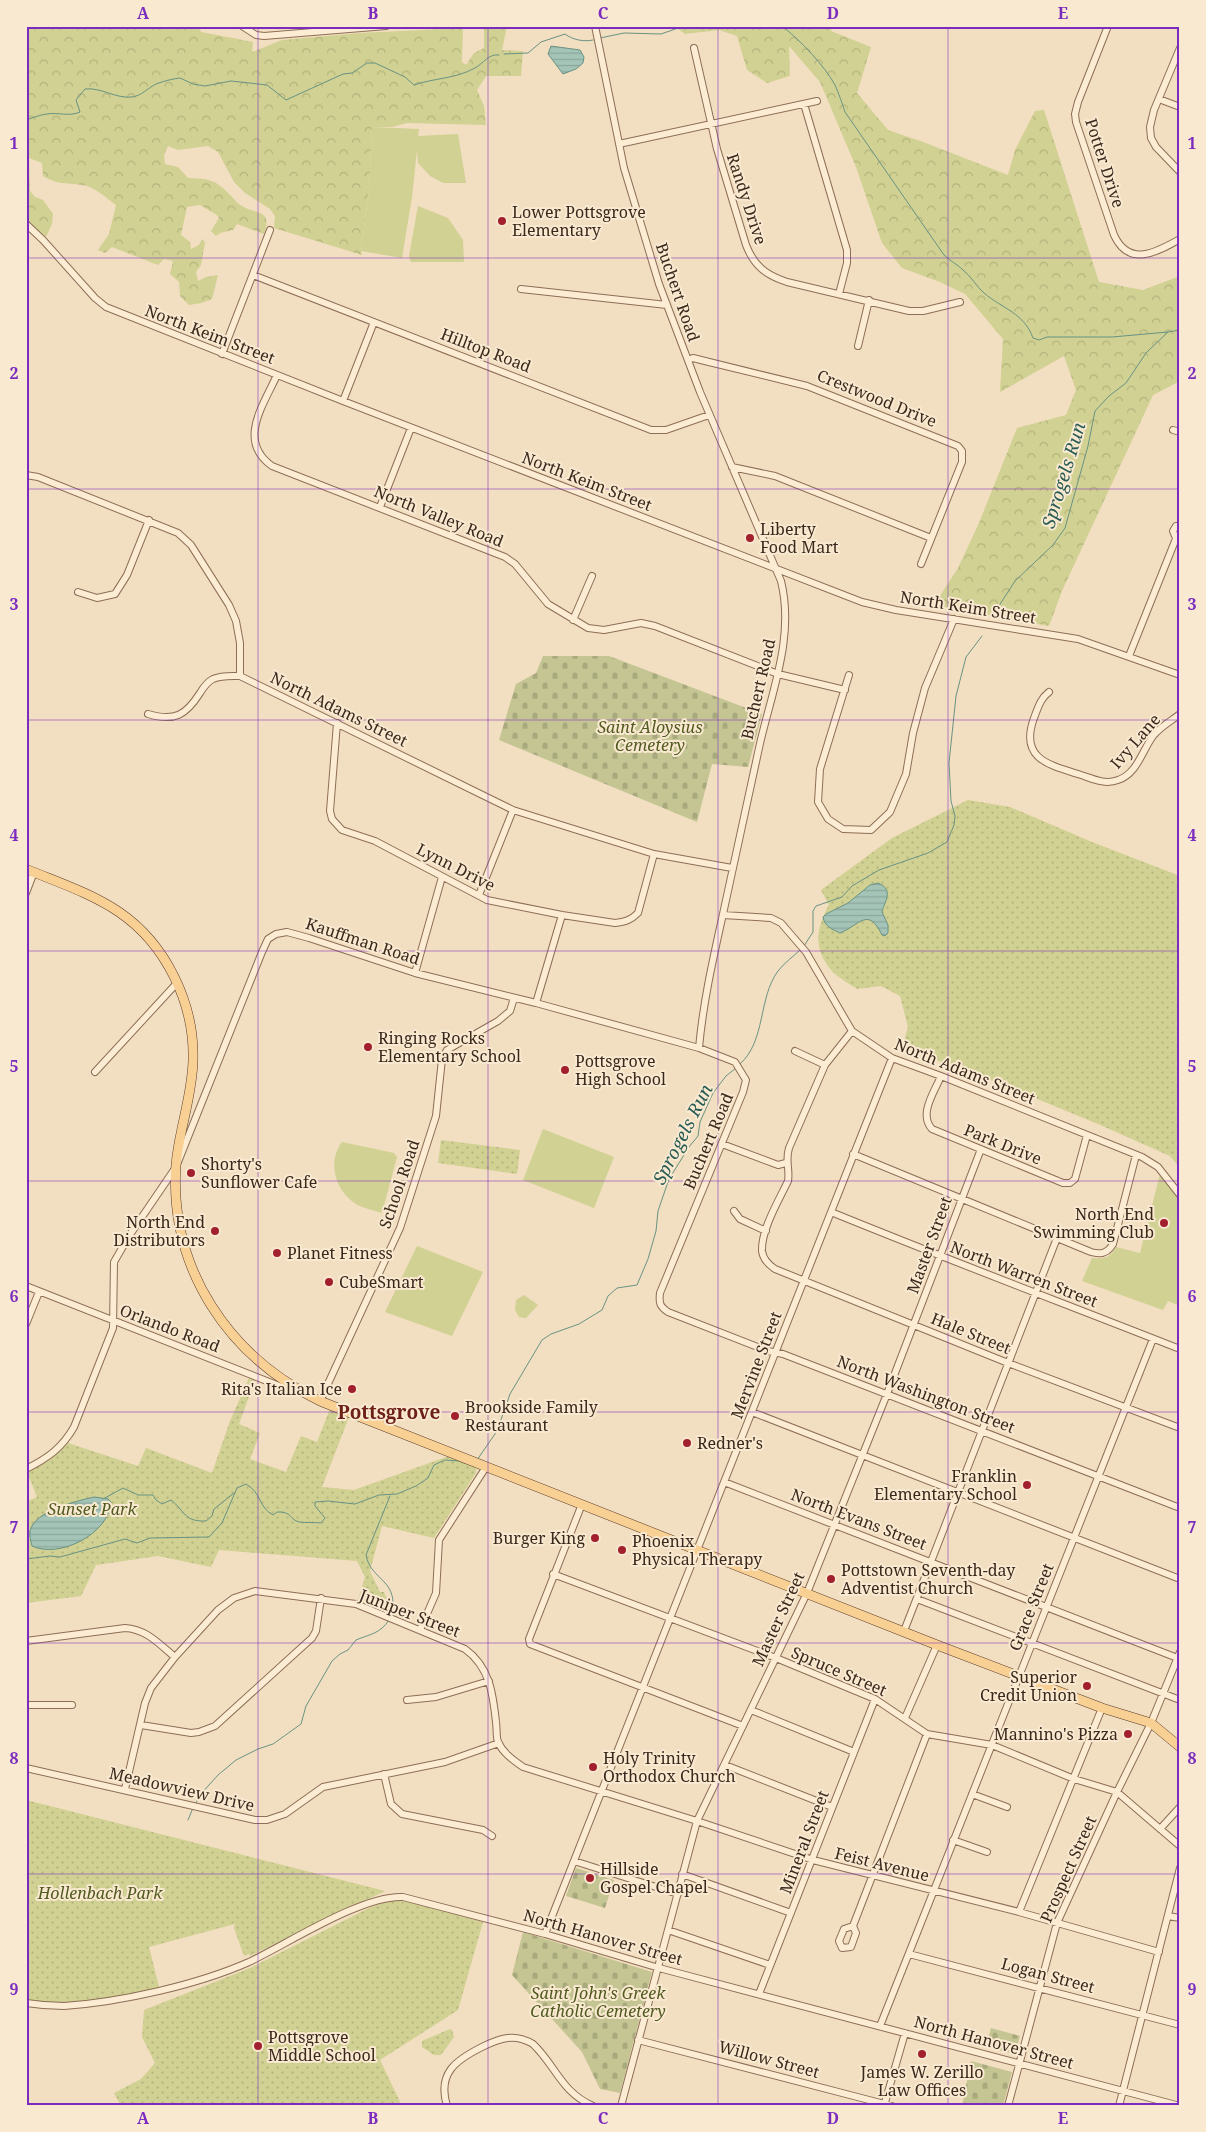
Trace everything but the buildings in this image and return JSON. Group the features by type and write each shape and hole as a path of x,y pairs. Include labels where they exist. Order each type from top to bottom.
{"main road":[{"path":"30,871 66,885 118,912 153,945 172,972 188,1012 193,1060 190,1090 178,1146 176,1167 177,1210 189,1260 208,1302 224,1325 246,1350 276,1376 320,1401 937,1645 1102,1708 1151,1723 1180,1746"}],"street":[{"path":"242,26 256,35 264,36 386,26"},
{"name":"Buchert Road","path":"594,26 619,144 634,200 667,305 709,414 776,569 783,590 785,626 778,674 732,868 708,981 699,1048 738,1066 746,1080 743,1092 660,1293 659,1302 661,1308"},
{"name":"Potter Drive","path":"1108,26 1075,114 1111,226 1121,246 1138,255 1156,252 1180,239"},
{"name":"Randy Drive","path":"694,48 710,124 746,245 756,264 772,277 916,312 960,302"},
{"path":"1180,48 1151,120 1151,138 1158,150 1180,172"},
{"path":"1159,99 1180,107"},
{"path":"619,144 817,101"},
{"path":"804,104 846,247 847,260 839,294"},
{"name":"North Keim Street","path":"26,224 103,305 411,428 862,602 896,610 1071,637 1180,675"},
{"path":"222,354 270,230"},
{"name":"Hilltop Road","path":"253,275 655,430 671,429 709,414"},
{"path":"521,288 667,305"},
{"path":"858,346 868,300"},
{"path":"343,401 374,322"},
{"name":"Crestwood Drive","path":"688,360 693,358 808,386 958,446 962,451 962,462 921,564"},
{"name":"North Valley Road","path":"277,375 254,430 254,441 257,451 272,466 505,557 515,564 548,604 588,628 604,630 641,623 655,626 778,674 845,690"},
{"path":"380,507 411,428"},
{"path":"732,467 775,476 931,538"},
{"path":"26,475 38,477 178,533 192,545 229,605 240,633 240,676 225,676 212,679 205,686 191,708 183,713 166,717 148,714"},
{"path":"78,592 97,598 115,594 127,575 149,520"},
{"path":"1130,656 1178,537 1173,532 1174,529 1180,526"},
{"path":"573,620 592,576"},
{"path":"849,675 820,769 818,802 828,819 843,829 871,830 890,812 906,774 913,733 925,688 954,619"},
{"name":"North Adams Street","path":"240,676 513,810 654,854 732,868"},
{"name":"Ivy Lane","path":"1049,692 1040,701 1030,730 1033,750 1041,760 1050,765 1106,782 1119,780 1126,775 1138,763 1157,732 1180,714"},
{"name":"Lynn Drive","path":"337,723 330,811 332,819 342,830 375,841 478,895 503,904 615,923 632,919 638,913 643,901 654,854"},
{"path":"478,895 513,810"},
{"path":"26,893 30,871"},
{"path":"415,973 442,876"},
{"path":"536,1003 562,915"},
{"name":"North Adams Street","path":"723,915 771,918 781,923 806,952 852,1031 892,1058 942,1076 1136,1155 1158,1166 1180,1194"},
{"name":"Kauffman Road","path":"114,1321 113,1270 119,1252 176,1167 268,939 276,934 288,932 415,973 536,1003 699,1048"},
{"path":"95,1072 177,983"},
{"name":"School Road","path":"320,1401 400,1228 436,1116 442,1059 447,1050 498,1021 510,1011 514,998"},
{"path":"734,1211 740,1219 766,1231 788,1181 789,1174 786,1163 789,1148 825,1065 852,1031"},
{"path":"795,1051 825,1065"},
{"name":"Mervine Street","path":"545,1934 892,1058"},
{"name":"Park Drive","path":"942,1076 926,1112 926,1120 929,1126 936,1131 1067,1184 1072,1182 1076,1176 1087,1135"},
{"path":"722,1144 778,1164 786,1163"},
{"name":"Master Street","path":"621,2106 697,1820 725,1766 807,1593 887,1394 981,1149"},
{"path":"853,1154 1096,1254 1104,1253 1111,1248 1136,1155"},
{"name":"North Warren Street","path":"831,1212 1180,1349"},
{"name":"Hale Street","path":"766,1231 762,1251 769,1265 775,1270 1008,1363 1180,1428"},
{"path":"904,1631 1057,1238"},
{"name":"Orlando Road","path":"26,1286 282,1387 305,1394"},
{"path":"26,1324 39,1292"},
{"name":"North Washington Street","path":"661,1308 768,1351 776,1352 1099,1475 1180,1508"},
{"path":"26,1469 54,1454 65,1443 74,1427 114,1321"},
{"name":"Grace Street","path":"880,2026 932,1891 1153,1339"},
{"path":"752,1412 1180,1580"},
{"path":"420,1630 436,1593 439,1540 483,1465"},
{"name":"North Evans Street","path":"724,1482 1179,1657"},
{"path":"582,1504 553,1574 529,1639 530,1644 536,1648 743,1726"},
{"name":"Spruce Street","path":"553,1574 670,1620 776,1658 875,1699 927,1734 992,1745 1074,1779 1117,1792 1180,1846"},
{"name":"Juniper Street","path":"125,1789 145,1703 151,1688 175,1657 218,1610 234,1598 255,1591 321,1598 362,1606 465,1649 476,1657 484,1667 493,1693 499,1743"},
{"path":"141,1725 191,1732 199,1732 215,1726 312,1638 316,1631 321,1598"},
{"path":"917,1599 1180,1700"},
{"path":"26,1641 134,1628 143,1631 175,1657"},
{"path":"905,1718 937,1645"},
{"name":"Prospect Street","path":"1008,2106 1057,1923 1151,1723 1179,1657"},
{"path":"408,1700 436,1697 489,1681"},
{"name":"Mineral Street","path":"759,1994 875,1699"},
{"path":"26,1704 72,1705"},
{"path":"1019,1912 1102,1708"},
{"path":"751,1710 854,1752"},
{"path":"853,1926 927,1734"},
{"path":"499,1743 506,1754 523,1767 602,1790"},
{"name":"Meadowview Drive","path":"26,1768 255,1820 267,1820 285,1814 323,1787 445,1762 499,1743"},
{"path":"725,1766 832,1807"},
{"path":"384,1774 391,1804 402,1814 483,1830 492,1836"},
{"name":"Feist Avenue","path":"602,1790 813,1860 1019,1912 1158,1952"},
{"path":"972,1794 1006,1806"},
{"path":"1160,1829 1180,1808"},
{"path":"954,1840 986,1852"},
{"path":"574,1862 678,1894"},
{"path":"1118,2106 1180,1868"},
{"path":"682,1874 791,1913"},
{"name":"North Hanover Street","path":"26,2003 64,2006 101,2001 132,1996 206,1978 252,1960 365,1904 387,1897 403,1897 545,1934 659,1968 1180,2106"},
{"path":"1168,1916 1180,1918"},
{"path":"668,1930 770,1965"},
{"name":"Logan Street","path":"908,1954 1180,2025"},
{"path":"884,2105 905,2033"},
{"path":"447,2106 444,2092 445,2080 457,2060 497,2039 509,2037 526,2040 533,2044 563,2085 579,2099 593,2106"},
{"name":"Willow Street","path":"638,2040 892,2106"}],"green space":[{"path":"26,26 199,26 201,32 253,42 252,52 282,40 360,33 463,28 462,62 466,65 474,53 484,48 484,26 507,26 502,50 523,51 521,76 486,76 477,90 484,106 486,125 407,123 392,127 372,127 369,191 362,255 274,228 275,216 270,209 245,193 234,182 218,152 208,146 178,150 168,146 164,155 165,164 178,167 188,178 216,183 240,205 262,214 266,220 264,234 237,224 233,230 216,236 211,231 219,218 217,215 200,205 187,207 181,235 190,242 191,249 199,245 202,239 205,242 201,265 196,272 198,281 206,277 218,275 212,299 189,305 180,296 179,282 170,274 173,261 164,259 158,265 112,247 105,253 98,250 109,234 116,205 100,193 86,186 58,182 43,176 42,163 29,158 30,191 35,197 43,200 53,214 52,224 46,237 26,221"},
{"path":"674,26 832,26 831,31 871,47 857,93 888,130 1008,175 1015,150 1035,111 1044,110 1099,282 1143,290 1180,276 1180,381 1153,395 1062,591 1049,626 934,605 958,568 979,523 1017,428 1066,415 1076,390 1064,356 1000,392 1003,339 965,294 940,282 902,268 882,243 856,167 820,82 789,46 790,76 767,83 747,70 737,36 719,30 685,34"},
{"path":"372,127 419,129 418,136 458,134 466,183 443,183 430,176 418,163 417,150 412,197 402,258 361,251 369,191"},
{"path":"418,206 448,218 463,240 464,262 411,262 409,256"},
{"name":"Saint Aloysius Cemetery","path":"543,656 609,656 762,714 748,767 712,764 697,822 499,740 516,684 536,673"},
{"path":"968,800 1010,807 1092,842 1180,876 1180,1168 1170,1156 1098,1124 986,1078 902,1048 908,1027 900,996 881,986 857,989 834,973 825,962 821,954 818,938 821,922 829,905 821,890 892,838"},
{"path":"543,1129 614,1157 594,1208 523,1180"},
{"path":"441,1140 520,1150 517,1174 438,1163"},
{"path":"342,1142 394,1153 397,1157 382,1213 356,1204 343,1192 338,1184 334,1167 337,1150"},
{"name":"North End Swimming Club","path":"1160,1174 1180,1199 1180,1306 1168,1301 1163,1310 1082,1281 1092,1258 1106,1257 1112,1254 1116,1247 1140,1253"},
{"path":"417,1246 483,1272 452,1336 385,1312"},
{"path":"524,1295 538,1305 526,1318 519,1317 515,1310 516,1300"},
{"name":"Sunset Park","path":"249,1378 255,1380 239,1424 260,1433 250,1459 286,1472 301,1436 317,1442 330,1409 349,1417 322,1487 354,1490 449,1456 476,1467 476,1473 434,1538 382,1526 370,1571 380,1592 384,1592 393,1613 358,1600 365,1577 357,1561 219,1550 211,1567 158,1556 96,1565 81,1596 26,1603 26,1502 37,1497 27,1472 51,1459 68,1443 138,1466 146,1448 212,1473 230,1421"},
{"name":"Hollenbach Park","path":"26,1800 385,1891 250,1956 249,1954 244,1956 234,1928 235,1924 149,1947 159,1987 126,1995 71,2003 26,2001"},
{"path":"576,1868 614,1880 605,1908 566,1896"},
{"path":"392,1900 408,1902 483,1922 458,2010 380,2060 402,2106 121,2106 114,2093 141,2079 155,2063 142,2037 144,2010 250,1968 371,1907"},
{"name":"Saint John's Greek Catholic Cemetery","path":"523,1932 652,1972 620,2093 600,2089 582,2052 512,1975"},
{"path":"991,2028 1020,2036 1015,2054 986,2047"},
{"path":"450,2029 454,2037 441,2055 434,2055 422,2047 422,2041"},
{"path":"971,2061 1012,2072 1003,2106 962,2106"}],"shaded area":[{"path":"551,46 580,50 584,57 583,63 576,69 563,74 548,54"},
{"path":"878,883 886,889 887,893 882,912 888,925 888,933 885,936 882,935 872,921 868,920 858,922 840,933 827,925 823,917 826,914 848,903 870,885"},
{"path":"94,1497 108,1499 111,1502 108,1514 102,1524 92,1533 81,1541 55,1549 43,1549 32,1546 30,1531 33,1524 39,1518 57,1508"}],"waterway":[{"path":"600,38 624,33 661,34 684,26"},
{"path":"782,26 825,69 836,88 845,112 944,255 966,272 991,299 1019,317 1033,338 1039,340 1047,337 1112,337 1168,332"},
{"path":"504,54 528,53 541,42 565,34 579,40 593,40"},
{"path":"26,120 47,114 72,114 80,112 76,100 85,89 132,97 141,94 156,84 180,78 193,84 205,86 231,81 267,85 286,100 343,74 352,73 367,63 375,63 405,77 414,85 467,72 486,59 499,55"},
{"name":"Sprogels Run","path":"995,612 1015,581 1053,545 1065,528 1088,446 1095,411 1109,396 1126,383 1146,353 1168,332 1180,330"},
{"name":"Sprogels Run","path":"804,946 813,932 813,911 816,906 842,897 852,886 879,870 928,853 947,842 954,825 955,816 951,801 949,763 956,696 966,657 982,636"},
{"name":"Sprogels Run","path":"740,1064 754,1044 772,982 780,968 801,949"},
{"name":"Sprogels Run","path":"477,1460 497,1431 510,1394 542,1340 551,1334 579,1324 602,1310 608,1296 617,1288 637,1285 648,1259 656,1231 658,1211 669,1179 698,1136 700,1122 713,1093 726,1076 736,1068"},
{"name":"Sprogels Run","path":"26,1559 50,1556 60,1557 125,1539 137,1543 150,1538 209,1537 222,1523 237,1488 246,1484 255,1492 268,1512 273,1515 277,1512 282,1512 299,1522 321,1523 325,1518 315,1506 315,1502 328,1501 355,1504 379,1495 397,1494 416,1486 428,1478 434,1465 445,1460 459,1461 471,1465"},
{"path":"103,1499 123,1488 138,1495 153,1495 162,1504 171,1500 189,1518 206,1521 212,1516 214,1509 234,1493"},
{"path":"390,1496 366,1555 373,1571 389,1588 392,1595 391,1617"},
{"path":"195,1805 200,1795 218,1775 236,1760 273,1744 301,1724 306,1706 332,1661 348,1650 356,1640 378,1631 389,1620"},
{"path":"188,1820 193,1808"}],"place":[{"name":"Lower Pottsgrove Elementary","path":"502,221"},
{"name":"Liberty Food Mart","path":"750,538"},
{"name":"Ringing Rocks Elementary School","path":"368,1047"},
{"name":"Pottsgrove High School","path":"565,1070"},
{"name":"Shorty's Sunflower Cafe","path":"191,1173"},
{"name":"North End Swimming Club","path":"1164,1223"},
{"name":"North End Distributors","path":"215,1231"},
{"name":"Planet Fitness","path":"277,1253"},
{"name":"CubeSmart","path":"329,1282"},
{"name":"Rita's Italian Ice","path":"352,1389"},
{"name":"Brookside Family Restaurant","path":"455,1416"},
{"name":"Redner's","path":"687,1443"},
{"name":"Franklin Elementary School","path":"1027,1485"},
{"name":"Burger King","path":"595,1538"},
{"name":"Phoenix Physical Therapy","path":"622,1550"},
{"name":"Pottstown Seventh-day Adventist Church","path":"831,1579"},
{"name":"Superior Credit Union","path":"1087,1686"},
{"name":"Mannino's Pizza","path":"1128,1734"},
{"name":"Holy Trinity Orthodox Church","path":"593,1767"},
{"name":"Hillside Gospel Chapel","path":"590,1878"},
{"name":"Pottsgrove Middle School","path":"258,2046"},
{"name":"James W. Zerillo Law Offices","path":"922,2054"}],"district":[{"name":"Pottsgrove","path":"389,1412"}]}
